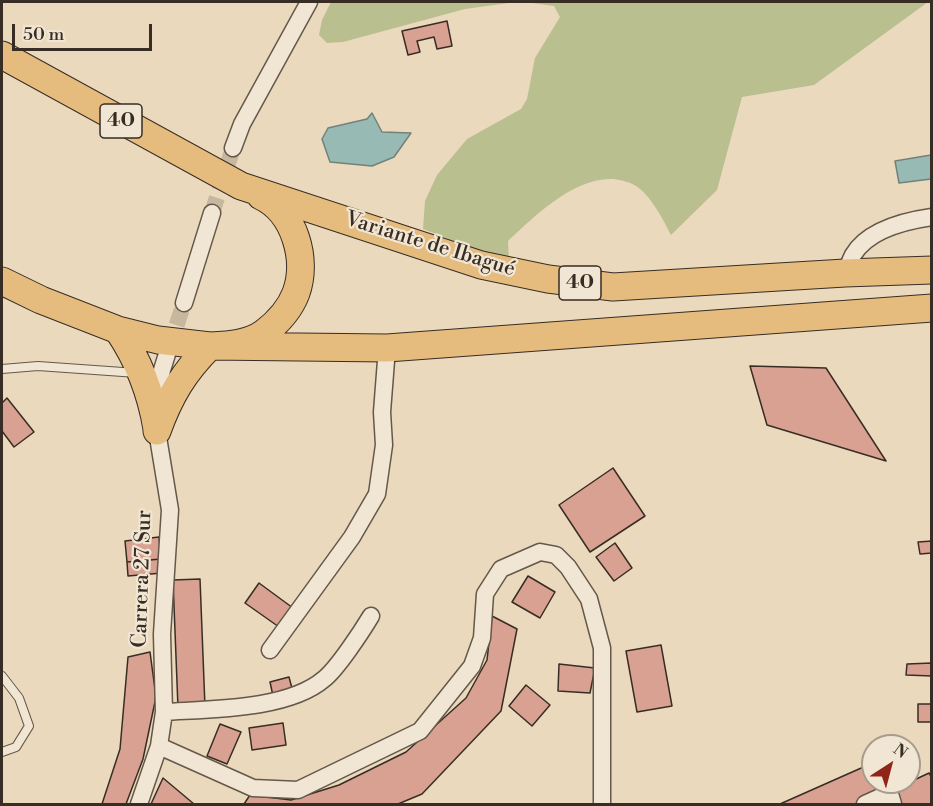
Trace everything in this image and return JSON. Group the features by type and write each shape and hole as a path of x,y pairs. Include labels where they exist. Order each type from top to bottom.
{"highway":[{"name":"Variante de Ibagué","path":"2,55 241,186 481,265 548,279 613,287 932,270"},
{"path":"157,431 166,406 178,384 210,345 237,344 262,334 283,316 296,293 301,267 297,240 285,216 266,198 241,186"},
{"name":"40","path":"2,281 41,300 118,330 158,340 210,345 387,348 932,308"},
{"path":"118,330 144,374 153,402 157,431"}],"street":[{"path":"233,148 242,124 309,2"},
{"path":"184,303 212,213"},
{"path":"845,273 854,254 866,241 884,229 932,217"},
{"path":"270,650 352,537 377,494 384,445 382,411 387,348"},
{"name":"Carrera 27 Sur","path":"139,804 159,746 164,712 162,634 170,510 157,431 160,385 167,354"},
{"path":"159,746 253,788 298,790 420,731 472,666 482,638 485,594 501,569 540,552 556,555 589,598 602,648 602,804"},
{"path":"164,712 254,706 307,692 326,679 370,616"},
{"path":"865,804 890,799"}],"lane":[{"path":"3,367 38,366 144,374"},
{"path":"2,676 19,698 29,726 16,747 2,752"}],"green space":[{"path":"331,2 516,2 465,9 343,42 327,43 319,35 322,20"},
{"path":"525,2 928,2 814,85 742,97 717,190 671,235 656,208 636,186 619,180 601,180 566,193 534,217 508,241 509,262 423,229 425,201 437,175 467,139 521,109 527,99 535,58 560,17 554,6"}],"water":[{"path":"372,113 382,132 411,133 394,157 372,166 330,162 322,139 328,128 367,119"},
{"path":"931,155 931,179 899,183 895,161"}],"building":[{"path":"447,21 452,46 437,49 434,37 417,41 420,52 408,55 402,31"},
{"path":"750,366 826,368 886,461 767,425"},
{"path":"7,398 34,432 14,447 2,431 2,403"},
{"path":"613,468 645,516 590,552 559,505"},
{"path":"159,537 161,559 127,562 125,541"},
{"path":"932,541 932,553 920,554 918,542"},
{"path":"615,543 632,568 614,581 596,557"},
{"path":"161,559 162,573 128,576 127,562"},
{"path":"528,576 555,592 540,618 512,602"},
{"path":"200,579 205,707 178,708 173,580"},
{"path":"259,583 293,608 279,627 245,603"},
{"path":"492,616 517,629 501,711 422,794 398,804 244,804 250,795 291,800 339,785 406,752 466,698 487,660"},
{"path":"661,645 672,706 637,712 626,651"},
{"path":"150,652 156,697 143,759 126,804 102,804 120,749 128,657"},
{"path":"932,663 932,676 906,675 907,664"},
{"path":"559,664 595,668 590,693 558,691"},
{"path":"289,677 293,692 273,696 270,682"},
{"path":"526,685 550,705 532,726 509,706"},
{"path":"918,704 932,704 932,722 918,722"},
{"path":"283,723 286,745 252,750 249,728"},
{"path":"220,724 241,732 227,764 207,756"},
{"path":"861,768 861,794 879,794 856,804 780,804"},
{"path":"929,773 932,778 932,804 902,804 897,794 921,794 921,777"},
{"path":"163,778 194,804 151,804"}],"tunnel":[{"path":"212,213 233,148"},
{"path":"169,348 184,303"}]}
